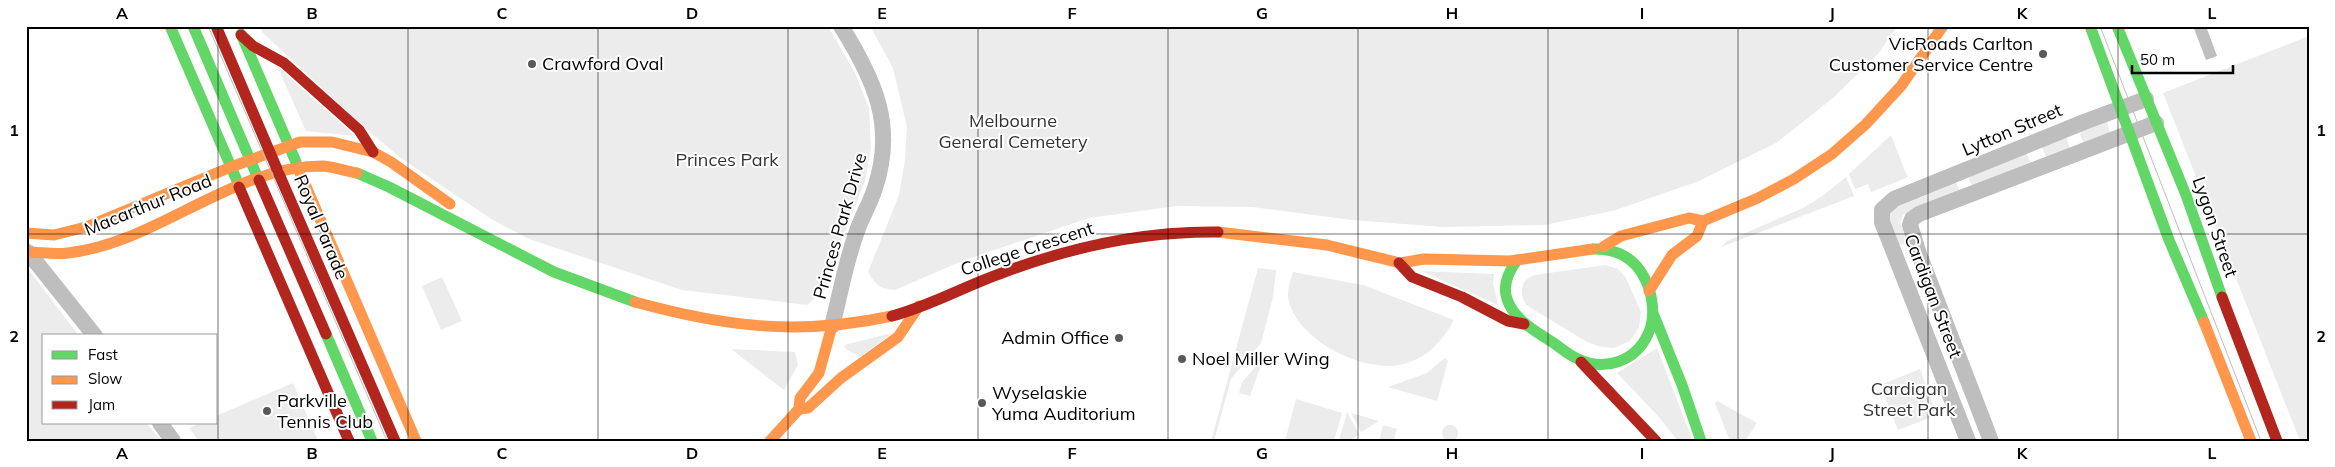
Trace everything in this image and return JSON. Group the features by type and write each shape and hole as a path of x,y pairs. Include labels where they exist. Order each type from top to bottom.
{"main road":[{"path":"170,26 349,441"},
{"path":"193,26 372,441"},
{"name":"Royal Parade","path":"216,26 395,441"},
{"path":"1656,441 1581,362 1524,324 1511,306 1505,290 1510,271 1517,260 1603,247 1621,236 1689,218 1703,222 1758,198 1794,179 1832,154 1866,124 1901,86 1943,26"},
{"path":"2090,26 2169,240 2192,288 2251,441"},
{"name":"Lygon Street","path":"2116,26 2186,195 2200,239 2275,440"},
{"path":"239,31 253,46 284,63 358,130 373,152 410,175 509,250"},
{"name":"Royal Parade","path":"239,31 416,441"},
{"name":"Macarthur Road","path":"34,234 61,234 86,227 231,167 300,142 332,142 373,152"},
{"name":"Macarthur Road","path":"27,251 62,254 106,244 240,187 298,168 319,165 334,166 358,172 509,250"},
{"path":"1649,291 1672,255 1697,236 1703,222"},
{"path":"62,254 71,241 86,227"},
{"name":"College Crescent","path":"509,250 572,280 662,310 700,319 760,326 832,326 880,319 919,306 1003,272 1066,252 1099,243 1188,232 1247,234 1334,246 1399,263 1424,259 1462,262 1517,260"},
{"path":"1603,247 1621,253 1630,259 1647,283 1653,313 1682,384 1701,441"},
{"name":"College Crescent","path":"1399,263 1412,277 1462,297 1508,321 1524,324"},
{"path":"799,409 808,408 841,378 898,337 919,306"},
{"path":"1581,362 1618,363 1632,356 1647,338 1651,328 1653,313"},
{"path":"303,332 321,324"},
{"path":"770,441 799,409 800,398 820,373 832,326"}],"street":[{"name":"Princes Park Drive","path":"832,326 855,236 879,175 883,145 880,107 871,79 841,26"},
{"name":"Lytton Street","path":"1894,198 1960,174 2070,128 2146,99"},
{"path":"1960,174 1968,195 2156,123"},
{"path":"2070,128 2079,151"},
{"path":"2032,144 2040,166"},
{"name":"Cardigan Street","path":"1968,195 1916,215 1910,222 1919,254 1991,441"},
{"name":"Cardigan Street","path":"1894,198 1883,208 1881,219 1968,441"},
{"path":"26,225 34,234"},
{"path":"27,251 93,334"},
{"path":"62,254 57,263 56,270 64,298"},
{"path":"1931,344 1950,336"},
{"path":"161,424 173,441"}],"green space":[{"name":"Princes Park","path":"259,26 828,26 855,73 869,108 871,148 865,181 840,244 827,288 807,305 682,290 529,239 491,219 401,158 360,124 263,33"},
{"name":"Melbourne General Cemetery","path":"870,26 1897,26 1879,53 1833,98 1776,143 1699,181 1616,210 1545,225 1443,227 1352,220 1252,207 1177,206 1089,218 962,261 895,290 879,286 868,272 899,195 905,160 907,127 893,68"},
{"path":"2309,36 2309,441 2300,441 2163,93"},
{"path":"277,66 355,136 306,131"},
{"path":"2107,122 2111,136 2084,144 2080,134 2082,131"},
{"path":"1891,135 1907,176 1906,178 1871,192 1868,184 1855,189 1849,174"},
{"path":"2066,137 2070,148 2046,157 2042,147"},
{"path":"2026,153 2031,163 1972,186 1968,177"},
{"path":"1846,177 1854,196 1721,247 1727,241 1803,208 1821,197"},
{"path":"1956,182 1959,190 1958,194 1903,215 1900,222 1908,243 1899,245 1888,215 1891,207"},
{"path":"1606,265 1618,269 1626,278 1641,312 1639,327 1630,341 1614,348 1601,347 1587,342 1526,305 1522,296 1523,284 1529,277 1534,275"},
{"path":"26,266 77,334 42,334 42,424 147,424 162,441 26,441"},
{"path":"1258,268 1276,270 1273,297 1261,343 1231,379 1214,441 1211,441"},
{"path":"1421,271 1494,274 1493,283 1498,305"},
{"path":"1293,272 1363,285 1454,320 1445,335 1428,353 1413,361 1388,366 1353,359 1336,352 1320,342 1306,330 1296,317 1289,302 1288,294"},
{"path":"442,277 462,321 441,330 422,286"},
{"path":"892,333 860,357 846,349 844,345"},
{"path":"1657,348 1693,441 1678,441 1658,416 1617,373"},
{"path":"731,349 795,352 798,365 784,390"},
{"path":"1445,358 1448,361 1437,401 1388,387 1427,373"},
{"path":"1258,364 1261,365 1250,396 1239,393 1242,382"},
{"name":"Cardigan Street Park","path":"1920,369 1937,415 1898,430 1880,385"},
{"name":"Parkville Tennis Club","path":"293,383 318,441 199,441 189,428 198,424 218,424 218,415"},
{"path":"1296,399 1342,413 1334,441 1285,441"},
{"path":"1717,401 1757,423 1745,441 1730,441 1715,403"},
{"path":"1347,412 1359,434 1349,441 1339,441"},
{"path":"1351,413 1379,421 1361,432"},
{"path":"1383,425 1397,429 1393,441 1379,441"},
{"path":"1450,425 1458,433 1450,441 1442,433"}],"shaded area":[{"path":"2193,26 2206,26 2217,56 2206,60"}],"tram line":[{"path":"208,26 387,441"},
{"path":"2100,26 2261,441"}],"traffic: fast":[{"path":"170,26 238,183"},
{"path":"193,26 257,176"},
{"path":"2090,26 2169,240 2204,322"},
{"path":"2117,26 2186,195 2222,297"},
{"path":"241,34 296,162"},
{"path":"357,173 389,187 554,272 635,302"},
{"path":"1517,260 1509,273 1505,289 1510,306 1519,318 1530,328 1574,357 1588,363 1609,364 1619,362 1628,357 1643,343 1652,321 1652,299 1645,279 1636,265 1624,256 1609,250 1593,249"},
{"path":"1653,313 1682,385 1701,441"},
{"path":"326,334 372,441"}],"traffic: slow":[{"path":"1603,247 1621,236 1689,218 1703,221 1758,198 1794,179 1832,154 1866,124 1901,86 1943,26"},
{"path":"26,233 54,235 86,227 231,167 300,142 332,142 373,152 391,162 450,204"},
{"path":"26,252 63,254 101,246 133,235 257,178 289,169 323,166 357,173"},
{"path":"298,168 416,441"},
{"path":"1649,291 1672,255 1697,236 1703,221"},
{"path":"1218,232 1327,245 1400,263 1424,259 1510,261 1593,249"},
{"path":"635,302 700,318 763,326 825,326 892,316"},
{"path":"799,409 808,408 841,378 898,337 919,306"},
{"path":"2204,322 2251,441"},
{"path":"770,441 799,409 800,398 819,373 832,326"}],"traffic: jam":[{"path":"216,26 277,169"},
{"path":"241,35 253,46 284,63 359,130 373,152"},
{"path":"279,174 395,441"},
{"path":"259,180 326,334"},
{"path":"239,187 349,441"},
{"path":"892,316 920,307 1002,273 1081,248 1162,234 1218,232"},
{"path":"1399,263 1412,277 1462,297 1508,321 1524,324"},
{"path":"2222,297 2277,441"},
{"path":"1581,362 1656,441"}],"place":[{"name":"VicRoads Carlton Customer Service Centre","path":"2043,54"},
{"name":"Crawford Oval","path":"532,64"},
{"name":"Admin Office","path":"1119,338"},
{"name":"Noel Miller Wing","path":"1182,359"},
{"name":"Wyselaskie Yuma Auditorium","path":"982,403"},
{"name":"Parkville Tennis Club","path":"267,411"}]}
